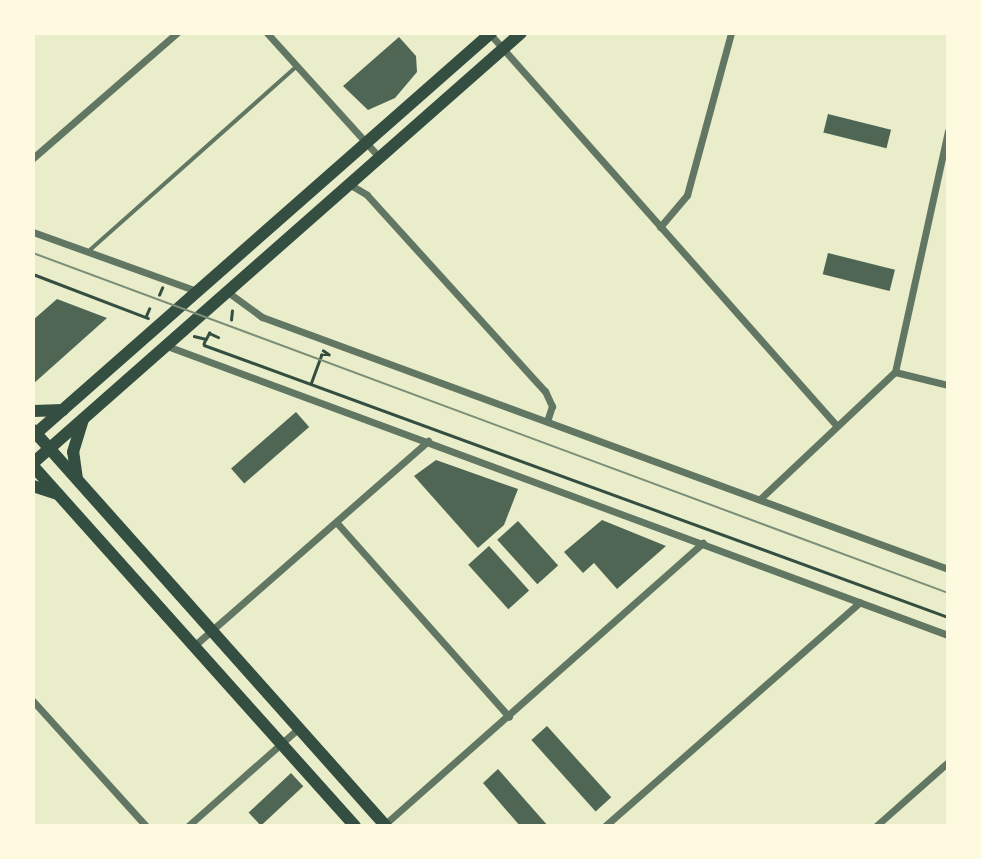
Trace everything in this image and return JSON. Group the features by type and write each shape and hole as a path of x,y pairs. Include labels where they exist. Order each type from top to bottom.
{"main road":[{"path":"355,826 33,464 521,33"},
{"path":"384,825 213,629 34,433 64,410 490,34"},
{"path":"33,411 64,410"},
{"path":"77,479 73,452 83,420"},
{"path":"33,486 58,494"}],"street":[{"path":"33,158 177,33"},
{"path":"267,33 379,157"},
{"path":"660,227 687,195 731,33"},
{"path":"490,34 836,425"},
{"path":"760,499 895,372 948,131"},
{"path":"938,170 948,173"},
{"path":"349,184 367,195 545,391 552,406 548,418"},
{"path":"33,232 198,291"},
{"path":"229,293 262,317 548,418 948,569"},
{"path":"167,346 703,542 948,635"},
{"path":"895,372 948,385"},
{"path":"195,645 428,441"},
{"path":"337,523 509,717"},
{"path":"384,825 509,717 703,542"},
{"path":"605,826 860,602"},
{"path":"33,701 146,826"},
{"path":"188,826 300,727"},
{"path":"876,826 948,762"}],"lane":[{"path":"89,251 298,66"}],"path":[{"path":"33,274 146,316 156,327"},
{"path":"159,295 162,288"},
{"path":"146,316 149,309"},
{"path":"231,320 232,311"},
{"path":"199,357 209,333 218,337"},
{"path":"181,334 206,339"},
{"path":"204,345 948,617"},
{"path":"311,383 321,355 329,355 323,350 340,355"}],"building":[{"path":"399,37 416,56 417,72 395,98 368,110 343,86"},
{"path":"828,114 891,130 886,148 823,132"},
{"path":"828,253 895,270 890,291 823,274"},
{"path":"57,299 107,318 33,384 33,320"},
{"path":"296,412 309,427 244,484 231,468"},
{"path":"436,460 518,489 504,525 478,548 414,476"},
{"path":"602,520 666,546 617,589 594,563 583,573 564,552"},
{"path":"518,521 558,566 537,584 497,540"},
{"path":"489,546 529,591 508,609 468,565"},
{"path":"547,726 611,797 596,811 531,740"},
{"path":"498,769 548,826 520,826 483,783"},
{"path":"291,773 303,786 261,826 249,813"}],"tram line":[{"path":"33,253 948,593"}]}
